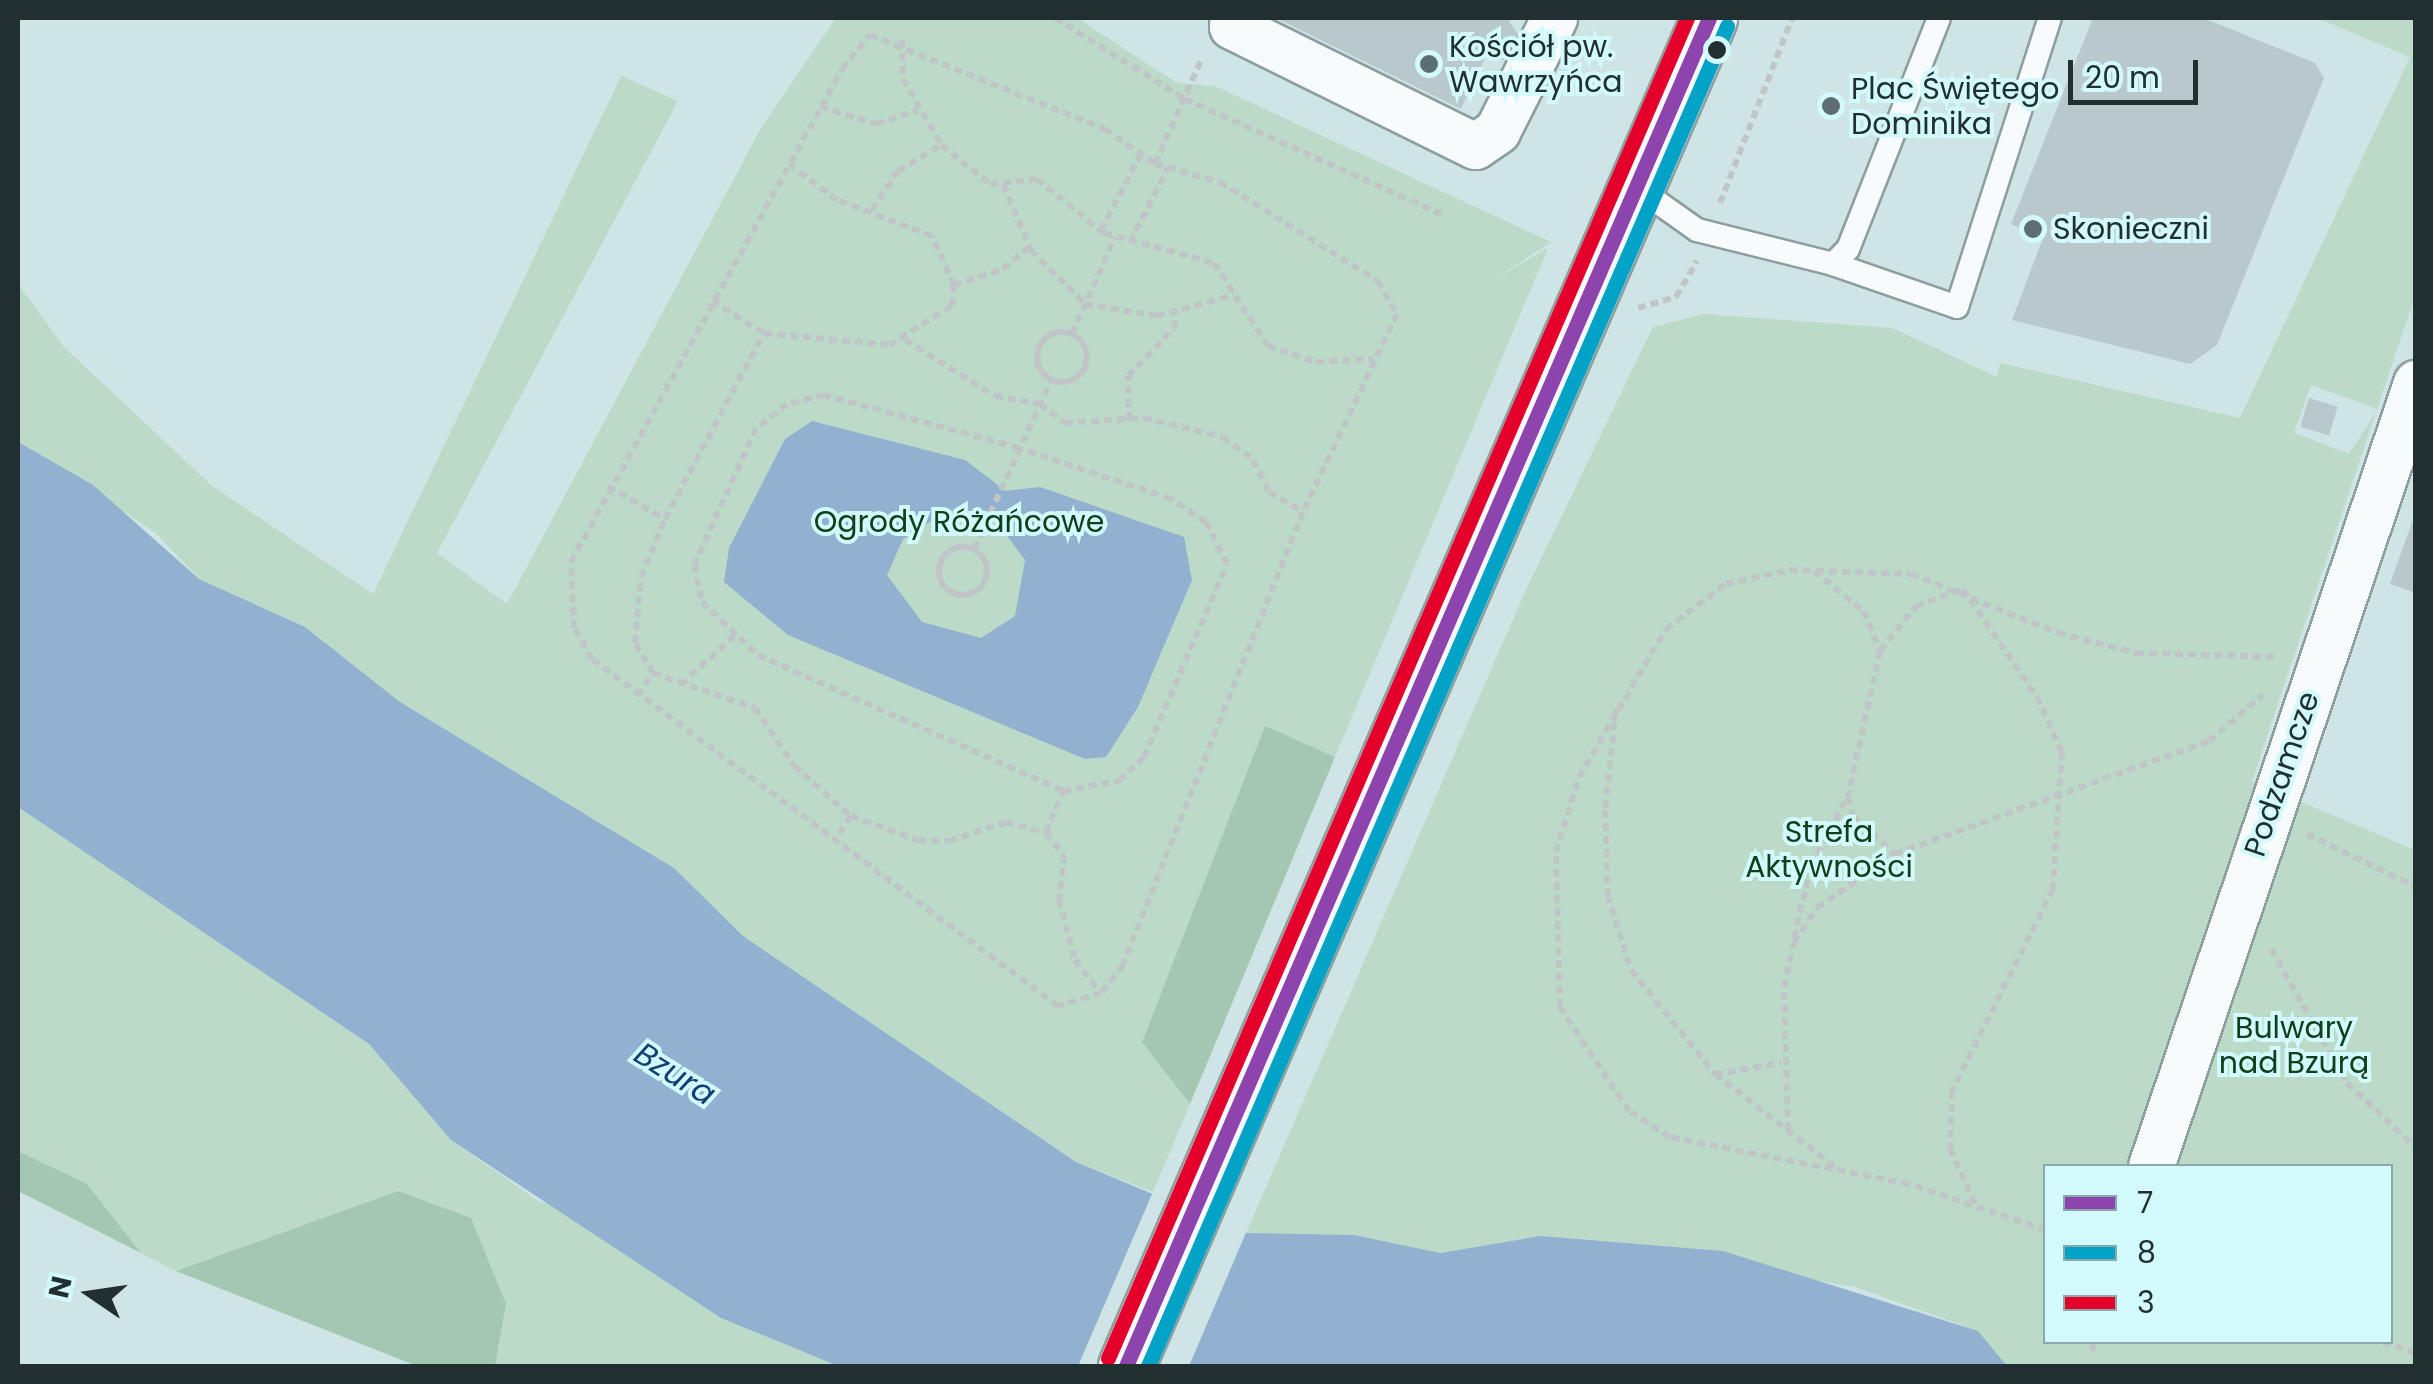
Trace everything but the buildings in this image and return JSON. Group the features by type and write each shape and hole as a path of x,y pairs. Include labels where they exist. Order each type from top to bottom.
{"street":[{"path":"1234,22 1475,146 1496,131 1554,18"},
{"path":"1126,1366 1709,18"},
{"name":"Podzamcze","path":"2152,1164 2272,805 2305,653 2416,383"}],"lane":[{"path":"1833,264 1848,249 1939,18"},
{"path":"1638,189 1698,230 1833,264 1957,307 2050,18"}],"path":[{"path":"1055,18 1185,100 1443,215"},
{"path":"1714,218 1792,18"},
{"path":"1155,164 1214,32 1234,22"},
{"path":"870,35 902,40 1155,164 1220,182 1378,281 1397,314 1303,512 1123,966 1101,993 1058,1006 1028,992 592,659 567,598 571,562 608,486 821,106 870,35"},
{"path":"902,40 898,62 918,110 942,145 976,176 1004,185 1043,182 1115,237 1214,263 1268,346 1316,362 1376,359"},
{"path":"821,106 876,124 918,110"},
{"path":"872,210 898,171 942,145"},
{"path":"1101,230 1141,154"},
{"path":"789,164 838,200 932,236 954,285 952,306 905,340"},
{"path":"1130,242 1168,168"},
{"path":"1004,185 1028,247 1085,304 1134,316 1176,314 1233,295"},
{"path":"1072,334 1115,237"},
{"path":"954,285 1003,269 1028,247"},
{"path":"1637,308 1676,297 1700,255"},
{"path":"712,301 764,334 905,340 995,396 1040,404 1079,426 1129,420 1223,437 1253,460 1269,492 1303,512"},
{"path":"1129,420 1128,376 1174,328 1176,314"},
{"path":"764,334 736,371 665,518 641,577 635,643 652,672 680,686 755,708 794,766 851,816 918,840 949,842 1006,822 1046,833 1064,854 1059,900 1075,960 1101,993"},
{"path":"1051,380 1074,380 1088,362 1072,334"},
{"path":"974,549 1051,380 1038,352 1051,335 1072,334"},
{"path":"824,394 1018,448 1171,499 1206,522 1226,564 1144,757 1119,781 1063,790 758,655 702,602 694,565 756,428 787,404 824,394"},
{"path":"608,486 665,518"},
{"path":"974,549 987,564 984,584 952,592 940,564 950,550 974,549"},
{"path":"2043,1229 1837,1169 1670,1137 1629,1112 1584,1056 1560,1007 1556,852 1618,698 1666,629 1726,584 1811,570 1911,574 1963,589 2058,633 2136,653 2305,653"},
{"path":"1811,570 1864,611 1880,651"},
{"path":"1788,1130 1780,1064 1794,942 1810,866 1848,797 1880,651 1916,606 1963,589"},
{"path":"1963,589 2037,696 2062,752 2065,790 2050,900 1952,1091 1950,1148 1977,1207"},
{"path":"680,686 736,634"},
{"path":"2276,673 2305,653"},
{"path":"638,696 652,672"},
{"path":"1794,942 1817,908 1895,854 2209,741 2268,686"},
{"path":"1618,698 1605,810 1608,896 1631,970 1715,1074 1837,1169"},
{"path":"1046,833 1063,790"},
{"path":"1848,797 1853,816 1895,854"},
{"path":"2272,805 2319,843 2416,887"},
{"path":"834,841 851,816"},
{"path":"2266,939 2328,1056 2416,1148"},
{"path":"1715,1074 1780,1064"},
{"path":"2092,1350 2094,1344"},
{"path":"2390,1344 2416,1353"}],"green space":[{"name":"Ogrody Różańcowe","path":"836,18 1077,18 1177,83 1215,86 1551,242 1495,279 1548,248 1335,757 1265,727 1142,1041 1190,1104 1153,1192 1076,1162 743,936 674,868 400,702 305,627 199,579 156,533 18,442 18,284 64,347 211,485 373,594 621,76 678,101 437,553 507,604 761,128"},
{"name":"Strefa Aktywności","path":"2317,18 2415,18 2415,296 2377,409 2311,385 2294,433 2349,454 2376,412 2252,781 2415,850 2415,1366 2007,1366 1978,1331 1855,1287 1540,1236 1440,1253 1246,1233 1524,594 1653,327 1704,314 1892,328 1997,377 2000,363 2240,418 2410,57"},
{"path":"1265,726 1335,757 1190,1104 1142,1042"},
{"path":"18,807 369,1044 451,1140 538,1201 564,1209 721,1318 838,1366 495,1366 506,1304 398,1191 176,1271 141,1253 87,1184 18,1151"},
{"path":"18,1151 87,1184 141,1253 18,1191"},
{"path":"398,1191 471,1218 506,1304 495,1366 417,1366 176,1271"}],"water":[{"path":"812,421 965,460 1006,491 1040,487 1184,537 1192,580 1138,707 1106,757 1085,759 788,635 724,582 729,548 785,439","holes":["949,510 996,521 1025,560 1015,616 981,638 922,622 887,575 903,539"]},
{"name":"Bzura","path":"18,442 93,485 199,579 305,627 400,702 674,868 743,936 1076,1162 1246,1233 1354,1235 1440,1253 1540,1236 1723,1251 1978,1331 2007,1366 838,1366 721,1318 451,1140 369,1044 18,807"}],"pier":[{"path":"1155,1187 1248,1228 1189,1366 1078,1366"}],"transit line":[{"name":"3","path":"1108,1358 1687,18"},
{"name":"7","path":"1126,1366 1709,18"},
{"name":"8","path":"1148,1366 1727,26"}],"place":[{"name":"Kościół pw. Wawrzyńca","path":"1429,64"},
{"name":"Plac Świętego Dominika","path":"1831,106"},
{"name":"Skonieczni","path":"2033,229"}],"park label":[{"name":"Bulwary nad Bzurą","path":"2294,1045"}]}
